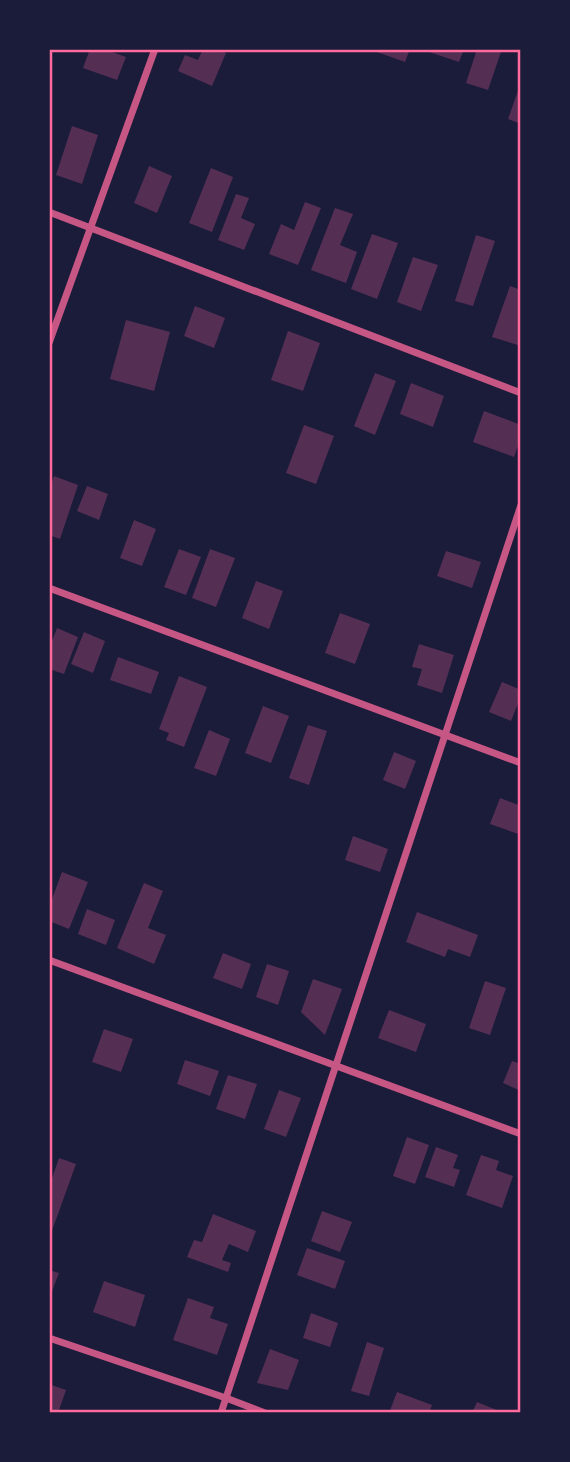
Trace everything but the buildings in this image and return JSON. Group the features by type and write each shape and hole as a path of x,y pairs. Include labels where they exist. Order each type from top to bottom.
{"street":[{"path":"49,342 155,49"},
{"path":"49,212 521,393"},
{"path":"222,1413 521,505"},
{"path":"49,588 521,763"},
{"path":"49,960 521,1134"},
{"path":"49,1338 265,1413"}]}
